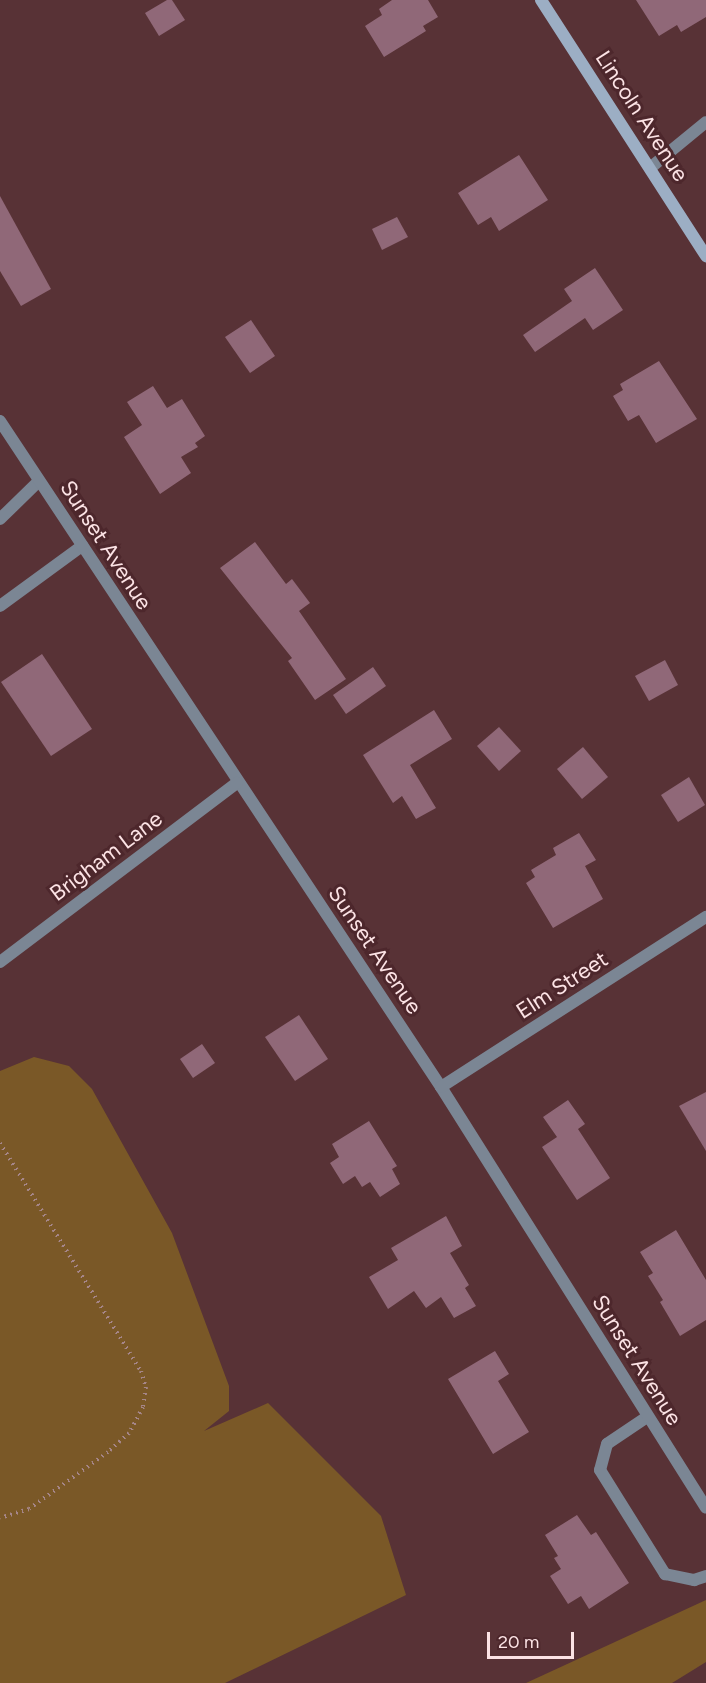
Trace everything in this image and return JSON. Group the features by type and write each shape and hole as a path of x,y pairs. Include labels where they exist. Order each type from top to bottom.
{"street":[{"name":"Lincoln Avenue","path":"542,0 706,256"},
{"path":"650,168 706,122"},
{"name":"Sunset Avenue","path":"0,422 237,783 441,1087 706,1508"},
{"path":"0,519 39,481"},
{"path":"0,606 82,546"},
{"name":"Brigham Lane","path":"0,962 237,783"},
{"name":"Elm Street","path":"441,1087 706,918"},
{"path":"647,1417 607,1444 600,1470 665,1574 694,1580 706,1576"}],"path":[{"path":"0,1143 141,1371 146,1387 143,1407 129,1433 108,1452 29,1509 0,1518"}],"shaded area":[{"path":"34,1057 69,1066 92,1089 172,1233 229,1386 229,1411 204,1431 268,1403 381,1516 406,1595 225,1683 0,1683 0,1071"},
{"path":"706,1600 706,1662 672,1683 526,1683"}],"building":[{"path":"167,0 172,0 185,20 159,36 145,13"},
{"path":"392,0 428,0 438,17 423,26 426,31 384,57 365,26 382,15 379,9"},
{"path":"636,0 706,0 706,17 681,32 677,25 659,36"},
{"path":"519,155 548,200 499,231 491,217 478,225 458,193"},
{"path":"0,196 51,289 21,306 0,271"},
{"path":"397,217 408,237 382,250 372,229"},
{"path":"595,268 623,310 593,330 585,318 535,352 523,335 572,301 564,289"},
{"path":"251,320 275,356 250,373 225,337"},
{"path":"659,361 697,419 656,443 639,415 628,421 613,396 623,390 620,384"},
{"path":"153,386 167,408 182,399 205,436 195,443 198,447 181,457 191,473 160,494 124,437 142,425 127,402"},
{"path":"255,542 286,584 292,579 310,603 299,611 346,679 315,700 288,661 292,658 220,568"},
{"path":"42,654 92,729 51,756 1,682"},
{"path":"665,660 678,685 649,701 635,676"},
{"path":"373,667 386,686 346,714 333,695"},
{"path":"434,710 452,739 410,765 436,808 416,819 402,796 393,803 363,755"},
{"path":"499,727 521,751 499,771 477,746"},
{"path":"583,747 608,777 582,799 557,769"},
{"path":"689,777 705,805 678,822 661,795"},
{"path":"579,833 596,860 585,866 603,899 553,928 526,883 535,877 531,870 556,855 553,848"},
{"path":"299,1015 328,1059 295,1081 265,1037"},
{"path":"202,1044 215,1063 193,1078 180,1059"},
{"path":"706,1092 706,1151 679,1106"},
{"path":"568,1100 585,1124 578,1129 610,1178 577,1200 542,1147 557,1137 543,1117"},
{"path":"369,1121 397,1166 392,1169 400,1184 380,1197 370,1182 362,1187 355,1176 343,1184 330,1163 339,1157 332,1144"},
{"path":"446,1216 462,1246 450,1253 469,1285 465,1288 476,1306 454,1318 441,1297 426,1308 414,1291 388,1309 369,1277 398,1260 391,1248"},
{"path":"676,1230 706,1280 706,1320 680,1336 660,1302 663,1300 648,1276 653,1273 640,1252"},
{"path":"495,1351 509,1374 498,1381 529,1432 493,1454 448,1379"},
{"path":"577,1515 591,1535 596,1532 629,1583 589,1609 581,1596 568,1604 550,1576 561,1569 554,1558 558,1556 545,1535"}]}
